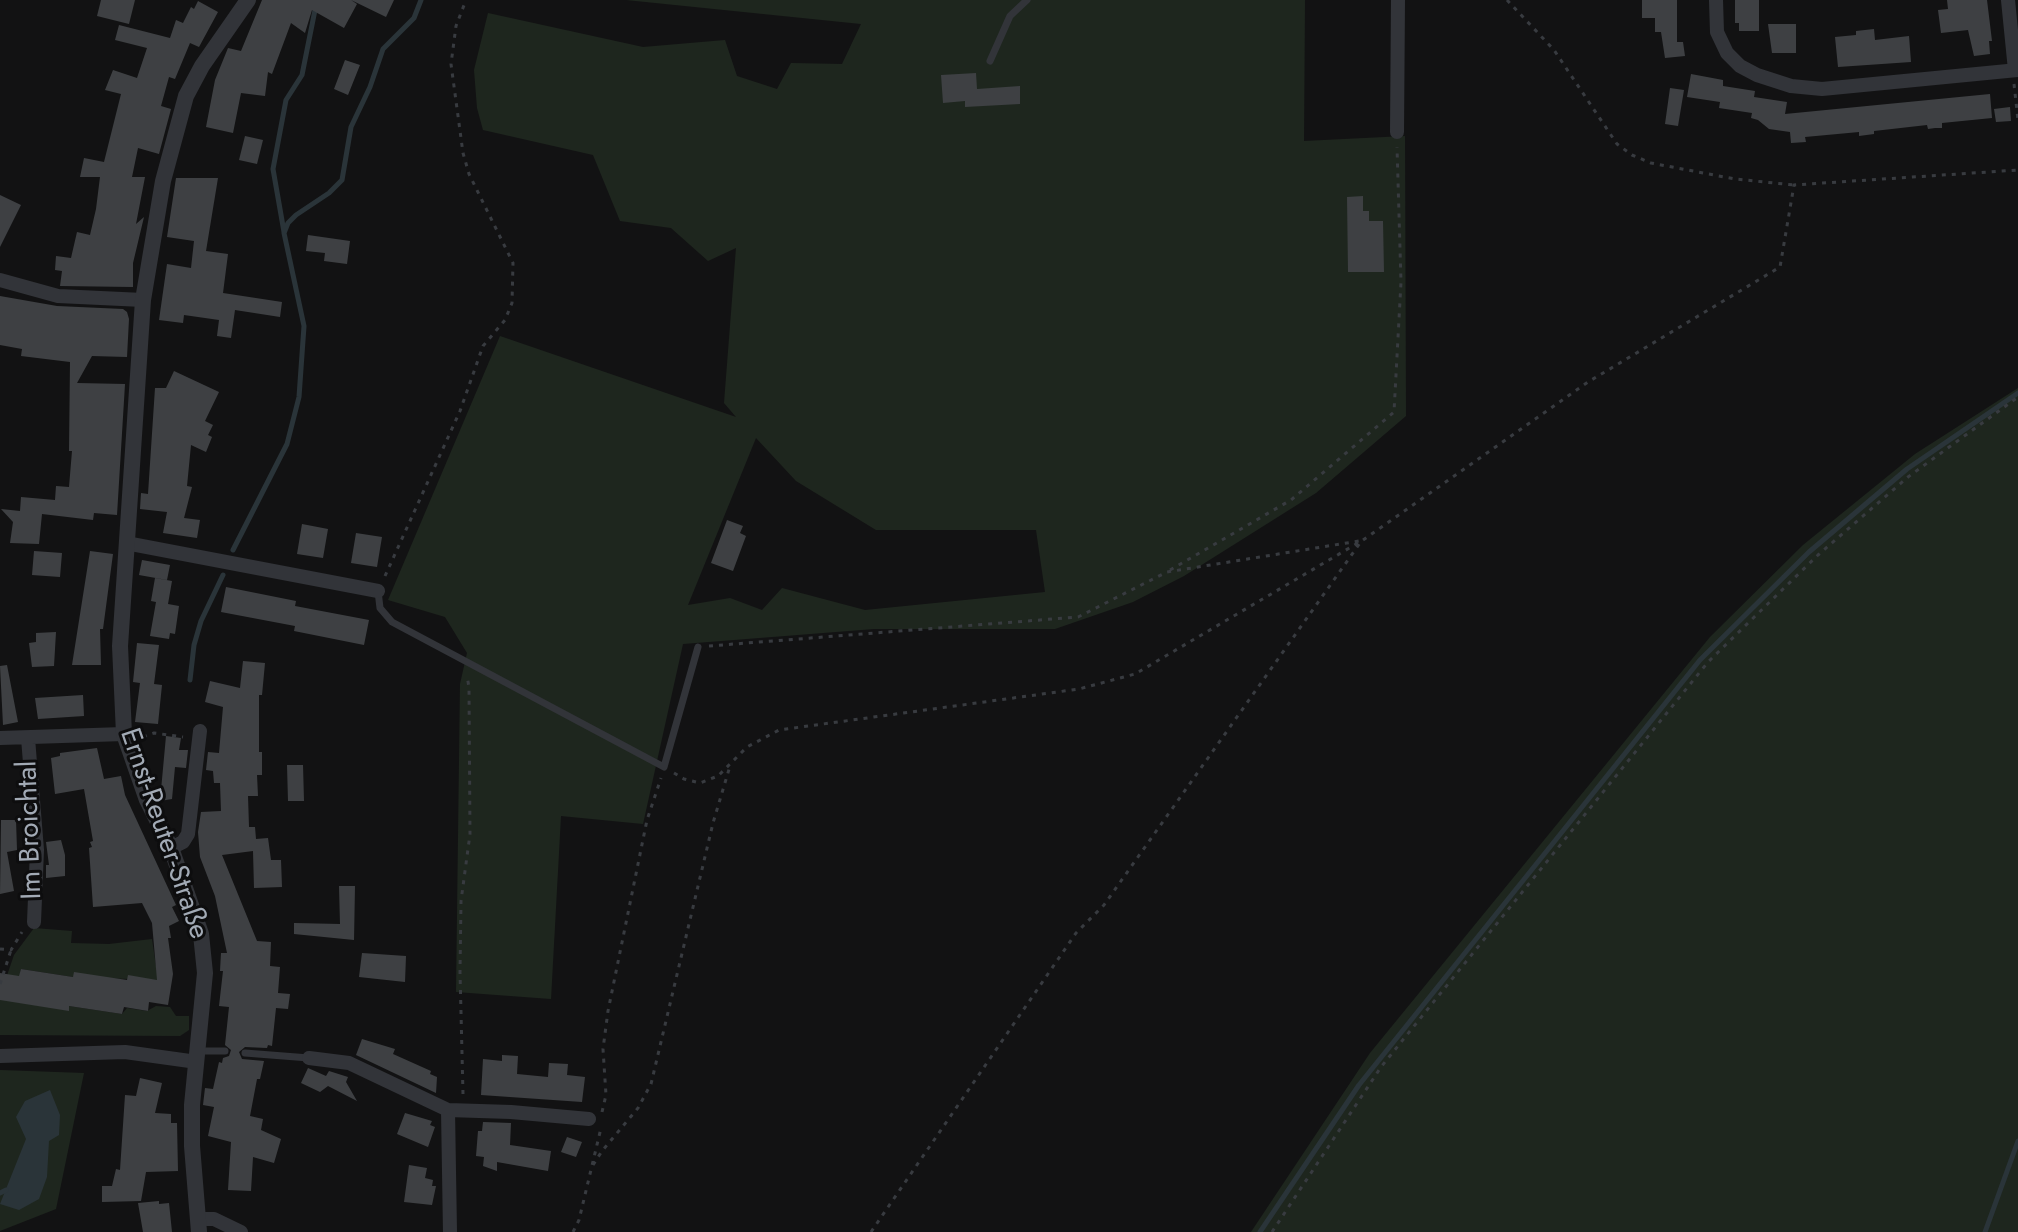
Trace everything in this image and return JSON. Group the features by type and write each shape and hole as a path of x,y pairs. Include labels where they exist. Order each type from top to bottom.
{"street":[{"name":"Ernst-Reuter-Straße","path":"199,1226 192,1105 205,973 201,934 171,848 147,800 125,738 120,646 143,300 163,181 186,96 202,66 248,0"},
{"path":"1397,132 1398,0"},
{"path":"1716,0 1717,32 1727,53 1740,66 1791,86 1822,89 2016,70 2008,0"},
{"path":"0,280 58,296 143,300"},
{"path":"126,543 378,591"},
{"path":"171,848 183,842 188,834 199,736"},
{"path":"0,738 125,738"},
{"name":"Im Broichtal","path":"28,738 37,850 34,922"},
{"path":"0,1056 125,1052 198,1056"},
{"path":"309,1058 349,1063 455,1110 589,1119"},
{"path":"450,1232 455,1110"},
{"path":"199,1226 214,1219 241,1232"}],"lane":[{"path":"990,61 1010,16 1027,0"},
{"path":"378,591 380,608 392,622 664,767 698,647"},
{"path":"198,1056 225,1051"},
{"path":"245,1053 309,1058"}],"path":[{"path":"378,591 437,464 483,346 505,320 512,303 513,263 469,174 463,153 451,64 456,26 466,0"},
{"path":"1507,0 1554,50 1617,144 1651,163 1735,179 1794,185 2018,170"},
{"path":"2016,70 2014,89 2018,120"},
{"path":"698,647 1078,617 1167,572 1291,500 1394,412 1401,282 1397,132"},
{"path":"573,1232 593,1165 606,1095 603,1049 608,1011 647,820 664,767 684,779 700,783 718,776 747,747 779,730 1079,689 1135,674 1363,540 1588,382 1780,267 1794,185"},
{"path":"1272,1232 1381,1067 1708,662 1818,555 1908,477 2018,397"},
{"path":"1167,572 1363,540"},
{"path":"871,1232 1076,933 1104,905 1363,540"},
{"path":"455,1110 461,901 470,834 469,688 464,659"},
{"path":"125,738 154,733 199,736"},
{"path":"593,1165 638,1108 651,1084 713,823 732,763"},
{"path":"0,984 11,950 22,931 34,922"},
{"path":"0,949 11,950"},
{"path":"589,1119 599,1116 603,1110"}],"shaded area":[{"path":"626,0 1305,0 1304,141 1405,136 1406,416 1316,493 1184,576 1133,602 1055,629 874,629 683,644 643,824 561,816 551,999 456,992 460,684 467,653 445,617 388,600 500,336 736,417 724,403 736,248 708,261 671,228 620,221 593,155 483,130 477,108 474,70 488,13 643,47 725,40 737,76 777,89 791,63 842,64 861,24","holes":["756,438 796,481 876,530 1036,530 1045,592 865,610 782,588 762,610 730,598 688,605"]},
{"path":"2018,388 2018,1232 1251,1232 1370,1053 1710,637 1803,545 1915,454"},
{"path":"34,928 72,931 71,943 109,944 152,939 158,980 73,977 21,969 16,1002 122,1014 127,1008 147,1011 156,1006 170,1007 176,1016 189,1016 189,1030 180,1036 0,1035 0,996 14,955"},
{"path":"0,1070 84,1073 56,1209 0,1231"},
{"path":"50,1090 60,1115 59,1135 49,1141 47,1177 39,1199 19,1210 0,1204 26,1139 16,1117 25,1101"}],"building":[{"path":"101,0 135,0 129,24 97,16"},
{"path":"262,0 351,0 357,4 344,28 312,10 305,33 291,23 272,74 268,72 265,96 241,93 233,133 206,127 215,80 228,48 241,51"},
{"path":"351,0 394,0 386,17"},
{"path":"1642,0 1677,0 1677,42 1683,42 1685,56 1665,58 1661,32 1655,32 1655,18 1642,18"},
{"path":"1735,0 1759,0 1759,31 1739,31 1739,23 1735,23"},
{"path":"1947,0 1987,0 1992,41 1989,41 1990,54 1974,56 1968,30 1941,33 1938,10 1948,9"},
{"path":"198,1 218,12 199,47 190,43 175,79 169,77 161,106 171,109 159,154 138,148 132,177 145,177 136,224 144,217 133,263 133,287 60,286 62,271 55,270 56,256 71,258 77,232 90,235 96,209 100,177 80,177 84,158 104,162 121,94 105,90 113,70 137,78 147,48 115,40 119,25 170,38 176,20 183,23 191,7 194,9"},
{"path":"1768,24 1796,24 1796,53 1772,53"},
{"path":"1874,29 1875,40 1909,36 1911,62 1838,67 1835,37"},
{"path":"345,60 360,65 348,95 334,89"},
{"path":"976,73 977,89 1020,86 1020,104 965,107 965,101 943,103 941,75"},
{"path":"1691,74 1723,80 1723,86 1755,91 1754,97 1787,102 1785,114 1990,94 1992,118 1942,123 1942,128 1928,129 1927,125 1874,131 1874,134 1859,136 1859,132 1805,137 1806,142 1791,143 1790,132 1769,129 1751,118 1752,113 1719,108 1720,102 1687,97"},
{"path":"1670,88 1684,90 1678,126 1665,124"},
{"path":"2010,107 2011,121 1996,122 1994,109"},
{"path":"245,136 263,140 257,164 239,160"},
{"path":"176,178 218,178 206,251 228,254 223,293 282,302 280,317 235,310 231,338 217,336 219,320 184,315 183,323 159,320 167,264 191,268 194,241 167,237"},
{"path":"0,195 21,205 0,247"},
{"path":"1363,196 1363,211 1369,211 1369,221 1383,221 1384,272 1348,272 1347,197"},
{"path":"308,235 350,241 347,264 324,261 325,253 306,251"},
{"path":"0,296 57,306 123,309 129,319 127,357 92,356 77,383 125,384 117,515 94,513 93,520 42,514 39,544 10,543 13,522 1,509 20,511 21,497 55,500 56,486 69,487 72,451 69,451 70,362 21,356 22,349 0,345"},
{"path":"174,371 219,392 205,421 213,425 206,452 191,445 187,486 192,487 184,518 200,520 197,538 163,533 167,512 140,509 141,493 148,494 155,388 166,388"},
{"path":"727,520 743,526 740,533 746,536 733,571 711,563"},
{"path":"302,524 328,529 323,558 297,554"},
{"path":"356,533 382,537 377,567 351,563"},
{"path":"34,551 62,553 60,577 32,575"},
{"path":"90,551 113,554 103,629 100,629 101,665 72,665"},
{"path":"142,560 170,565 167,580 139,575"},
{"path":"155,578 172,581 168,604 179,606 175,634 170,633 169,639 150,636 156,602 151,601"},
{"path":"226,587 296,601 295,606 369,620 364,645 294,631 295,626 221,612"},
{"path":"56,632 54,666 32,667 29,643 36,642 36,633"},
{"path":"137,643 159,645 154,684 162,685 158,724 135,722 140,683 133,682"},
{"path":"243,661 265,663 262,695 259,695 262,775 257,775 258,796 248,796 249,827 255,827 256,839 268,838 271,860 281,860 282,887 254,888 253,851 222,855 257,941 271,942 270,966 280,967 278,993 290,994 288,1009 276,1008 272,1046 245,1047 239,1052 242,1059 264,1061 250,1116 263,1119 261,1130 281,1139 274,1163 253,1157 251,1191 228,1190 231,1142 208,1136 214,1107 203,1105 205,1088 213,1089 219,1062 222,1063 223,1058 229,1056 231,1050 225,1045 229,1007 219,1006 223,971 220,971 221,953 227,953 215,896 200,857 198,832 201,812 221,811 220,783 214,783 213,771 206,770 208,752 219,753 223,707 205,702 210,681 240,688"},
{"path":"7,665 18,722 3,725 0,666"},
{"path":"83,695 84,716 38,719 35,698"},
{"path":"166,736 181,738 179,750 188,750 186,768 175,767 172,799 160,801"},
{"path":"97,748 104,779 121,776 125,795 176,905 172,907 179,921 169,926 171,938 168,938 173,974 168,1005 149,1002 148,1011 124,1007 122,1014 69,1006 69,1011 0,1000 0,973 19,976 21,969 73,977 74,972 127,980 128,975 157,980 152,923 142,903 93,907 89,848 93,841 84,789 55,794 51,758 60,756 60,753"},
{"path":"287,765 303,765 304,801 288,801"},
{"path":"1,820 16,820 17,850 7,852 14,891 0,894"},
{"path":"61,840 65,876 46,878 46,865 49,865 46,842"},
{"path":"339,886 355,886 354,940 294,934 294,923 340,924"},
{"path":"362,953 406,956 405,982 359,977"},
{"path":"362,1039 395,1049 393,1054 431,1071 430,1074 437,1077 436,1093 356,1055"},
{"path":"502,1055 518,1056 517,1074 548,1077 549,1063 568,1064 567,1075 585,1077 582,1102 481,1095 483,1059 502,1061"},
{"path":"308,1068 326,1076 329,1071 348,1077 346,1082 357,1101 328,1086 320,1092 301,1083"},
{"path":"140,1078 162,1083 155,1113 171,1114 171,1123 177,1123 178,1171 146,1172 141,1201 102,1202 102,1186 112,1186 116,1169 120,1170 125,1095 136,1096"},
{"path":"405,1113 432,1121 430,1125 435,1127 428,1147 397,1134"},
{"path":"483,1122 511,1123 510,1145 551,1151 548,1171 497,1162 497,1171 483,1166 484,1157 476,1156 478,1131 482,1131"},
{"path":"567,1137 582,1142 576,1157 561,1152"},
{"path":"409,1165 427,1168 425,1178 433,1180 432,1186 436,1186 432,1205 404,1202"},
{"path":"159,1201 159,1204 169,1203 172,1232 143,1232 138,1203"}],"waterway":[{"path":"284,232 273,169 286,100 302,75 317,0"},
{"path":"233,550 287,444 299,397 304,326 284,233 296,215 329,193 342,180 351,127 383,49 414,18 421,0"},
{"path":"1260,1232 1359,1085 1700,660 1809,552 1907,469 2018,393"},
{"path":"190,680 194,645 201,621 223,575"},
{"path":"1985,1232 2018,1141"},
{"path":"0,1193 6,1190"}]}
